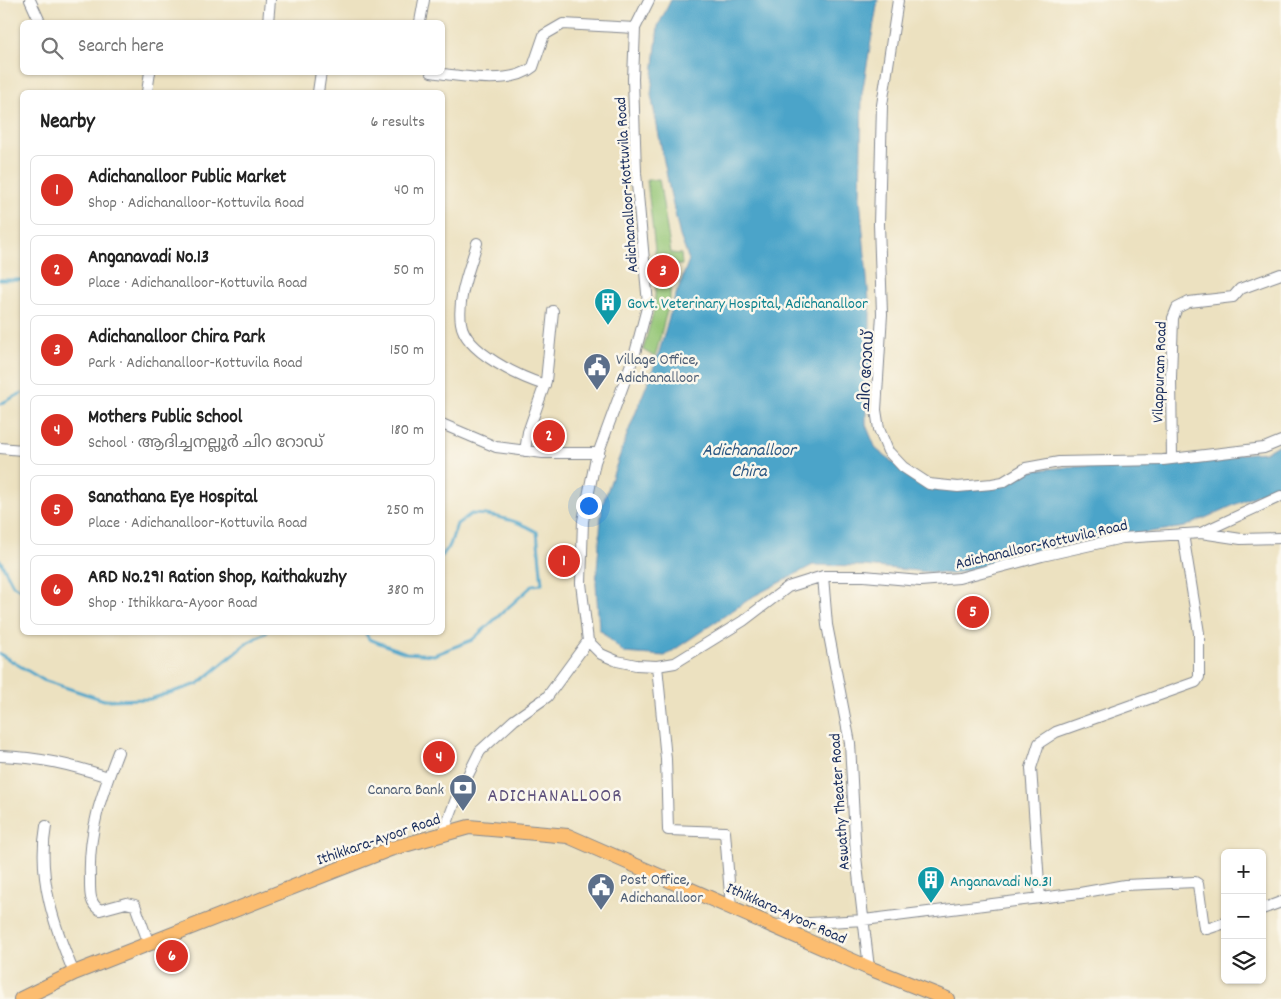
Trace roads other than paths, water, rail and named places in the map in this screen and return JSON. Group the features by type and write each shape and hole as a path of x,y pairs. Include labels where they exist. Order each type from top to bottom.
{"main road":[{"name":"Ithikkara-Ayoor Road","path":"21,999 74,973 390,849 469,827 568,836 869,968 946,999"}],"street":[{"path":"30,0 39,20"},
{"path":"268,20 270,0"},
{"path":"420,20 424,0"},
{"path":"445,74 516,77 533,67 544,35 563,24 635,28 649,0"},
{"name":"ചിറ റോഡ്","path":"898,0 882,105 879,224 882,314 876,410 879,429 885,447 903,467 920,480 928,484 958,487 1003,482 1026,468 1059,462 1172,459 1264,448 1281,441"},
{"name":"Adichanalloor-Kottuvila Road","path":"635,28 633,79 636,173 648,304 636,353 599,453 582,521 581,583 588,641 600,654 617,661 657,666 674,663 743,622 788,587 823,576 864,576 920,581 959,578 1042,556 1122,538 1201,533 1241,539 1281,538"},
{"path":"147,90 150,75"},
{"path":"318,90 321,75"},
{"path":"477,243 461,303 461,325 471,340 486,356 517,376 545,385"},
{"name":"Vilappuram Road","path":"1172,459 1173,328 1177,308 1189,302 1233,297 1240,289 1281,274"},
{"path":"525,451 528,432 545,385 553,311"},
{"path":"445,425 496,447 525,451 599,453"},
{"path":"0,448 20,450"},
{"path":"1201,533 1281,496"},
{"path":"1040,898 1031,768 1039,743 1056,732 1196,682 1199,677 1199,633 1183,534"},
{"name":"Aswathy Theater Road","path":"823,576 830,641 850,743 856,857 869,968"},
{"path":"443,834 456,799 480,751 495,735 547,697 588,641"},
{"path":"657,666 666,759 668,830 725,832 731,907"},
{"path":"118,752 91,830 89,854 92,901 100,910 126,903 135,905 149,944"},
{"path":"0,756 33,757 74,765 108,777"},
{"path":"46,826 43,844 44,877 51,909 74,973"},
{"path":"773,925 864,920 1040,898 1124,884 1196,882 1198,884 1204,928 1207,929 1221,924"},
{"path":"1266,908 1281,902"}],"water":[{"name":"Adichanalloor Chira","path":"671,0 878,0 862,94 860,198 870,312 870,372 866,398 866,425 876,449 911,477 939,490 996,487 1034,470 1266,452 1281,443 1281,484 1185,527 1066,544 951,574 864,566 813,565 754,596 665,656 624,653 599,629 596,583 602,506 628,432 657,359 674,300 689,260 680,236 651,95 658,26"}],"waterway":[{"path":"0,280 20,280"},
{"path":"0,404 20,394"},
{"path":"367,635 369,639 406,653 434,655 472,640 533,585 542,584 537,532 505,518 471,514 457,524 450,545 445,552"},
{"path":"0,560 13,585 20,589"},
{"path":"0,654 43,680 104,700 150,699 198,684 247,643 262,635"}],"place":[{"name":"Adichanalloor Chira Park","path":"663,271"},
{"name":"Govt. Veterinary Hospital, Adichanalloor","path":"608,326"},
{"name":"Village Office, Adichanalloor","path":"597,391"},
{"name":"Anganavadi No.13","path":"549,436"},
{"name":"Adichanalloor Public Market","path":"564,561"},
{"name":"Sanathana Eye Hospital","path":"973,612"},
{"name":"Mothers Public School","path":"439,757"},
{"name":"Canara Bank","path":"463,812"},
{"name":"Anganavadi No.31","path":"931,904"},
{"name":"Post Office, Adichanalloor","path":"601,911"},
{"name":"ARD No.291 Ration Shop, Kaithakuzhy","path":"172,956"}],"district":[{"name":"ADICHANALLOOR","path":"555,794"}]}
